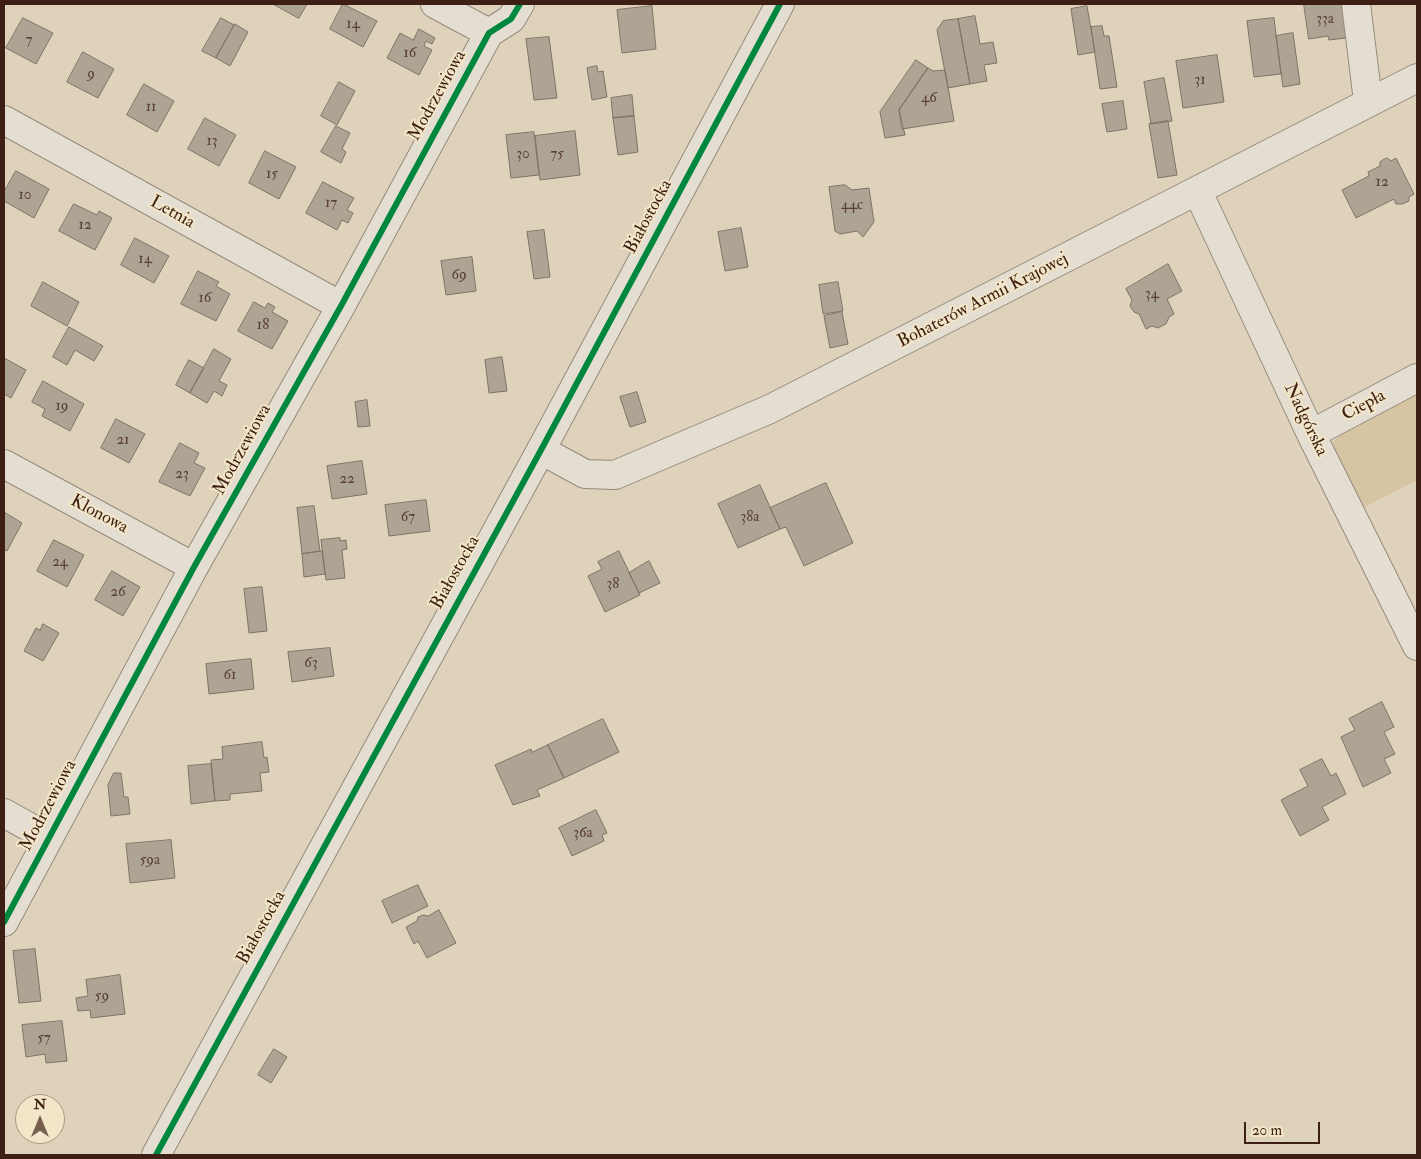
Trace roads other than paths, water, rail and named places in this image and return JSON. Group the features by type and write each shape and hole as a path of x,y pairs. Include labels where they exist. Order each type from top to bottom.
{"street":[{"path":"435,4 489,33"},
{"name":"Modrzewiowa","path":"4,922 194,567 340,306 489,33 511,19 520,4"},
{"name":"Białostocka","path":"156,1155 541,450 780,4"},
{"path":"1356,4 1368,101"},
{"name":"Bohaterów Armii Krajowej","path":"541,450 586,474 615,475 770,409 1198,192 1368,101 1417,78"},
{"name":"Letnia","path":"4,120 340,306"},
{"name":"Nadgórska","path":"1198,192 1311,434 1417,646"},
{"name":"Ciepła","path":"1311,434 1417,378"},
{"name":"Klonowa","path":"4,464 194,567"},
{"path":"4,813 49,838"}]}
